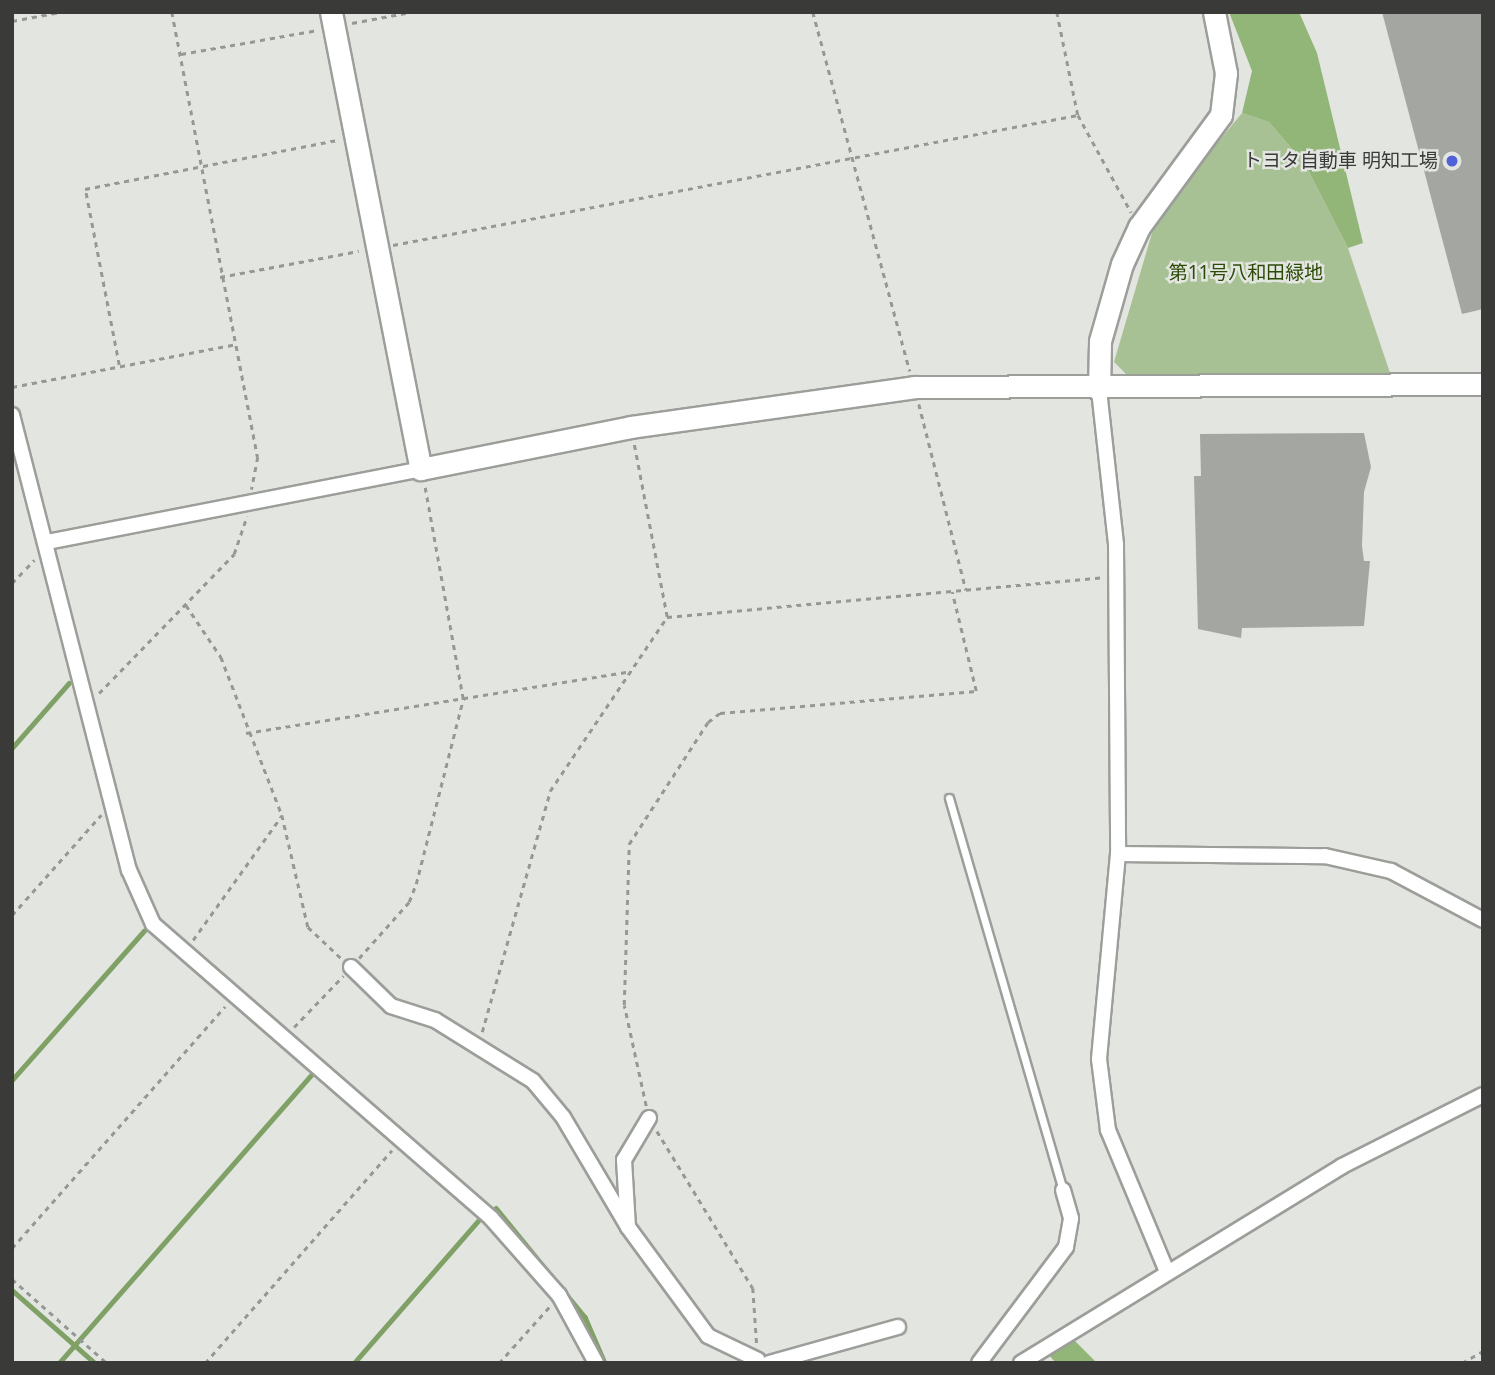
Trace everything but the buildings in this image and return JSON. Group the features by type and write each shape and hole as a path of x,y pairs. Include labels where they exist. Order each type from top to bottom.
{"street":[{"path":"1166,1269 1108,1130 1098,1059 1118,854 1116,576 1099,390 1108,303 1139,227 1221,115 1226,73 1214,12"},
{"path":"332,20 422,469"},
{"path":"47,542 250,499 631,428 914,387 1099,390 1483,384"},
{"path":"12,415 138,897 182,954 404,1137 491,1218 559,1295 596,1363"},
{"path":"1118,854 1325,856 1391,871 1483,920"},
{"path":"351,967 391,1006 435,1020 478,1046 552,1101 628,1227 708,1336 763,1361 898,1327"},
{"path":"1021,1363 1166,1269 1342,1166 1483,1095"},
{"path":"628,1227 624,1160 649,1118"},
{"path":"979,1363 1066,1247 1071,1217 1063,1190"}],"lane":[{"path":"949,798 1063,1190"}],"path":[{"path":"12,21 60,12"},
{"path":"89,703 186,605 241,543 258,457 233,345 172,12"},
{"path":"181,54 332,20 411,12"},
{"path":"813,12 966,590"},
{"path":"1057,12 1078,115 1139,227"},
{"path":"220,276 853,160 1078,115"},
{"path":"118,365 85,189 354,137"},
{"path":"12,387 233,345"},
{"path":"478,1046 550,791 626,672 667,617 631,428"},
{"path":"285,1037 409,902 463,699 422,469"},
{"path":"12,583 47,542"},
{"path":"667,617 1116,576"},
{"path":"763,1361 753,1288 649,1118 624,1005 629,844 708,722 720,713 975,691 952,592"},
{"path":"186,605 221,657 246,734 282,815 308,927 351,967"},
{"path":"246,734 626,672"},
{"path":"12,915 113,804"},
{"path":"182,954 282,815"},
{"path":"12,1248 233,996"},
{"path":"205,1363 404,1137"},
{"path":"12,1279 107,1363"},
{"path":"499,1363 559,1295"},
{"path":"1462,1363 1483,1351"}],"green space":[{"path":"1229,12 1299,12 1317,53 1363,243 1348,248 1305,164 1269,122 1242,113 1252,71"},
{"name":"第11号八和田緑地","path":"1242,113 1269,122 1305,164 1348,248 1391,376 1130,378 1114,362 1157,216"},
{"path":"1072,1338 1097,1363 1056,1363 1047,1353"}],"waterway":[{"path":"12,748 69,683"},
{"path":"12,1080 144,931"},
{"path":"59,1363 311,1075"},
{"path":"496,1208 585,1317 605,1363"},
{"path":"354,1363 478,1221"},
{"path":"12,1290 95,1363"}],"place":[{"name":"トヨタ自動車 明知工場","path":"1452,161"}]}
